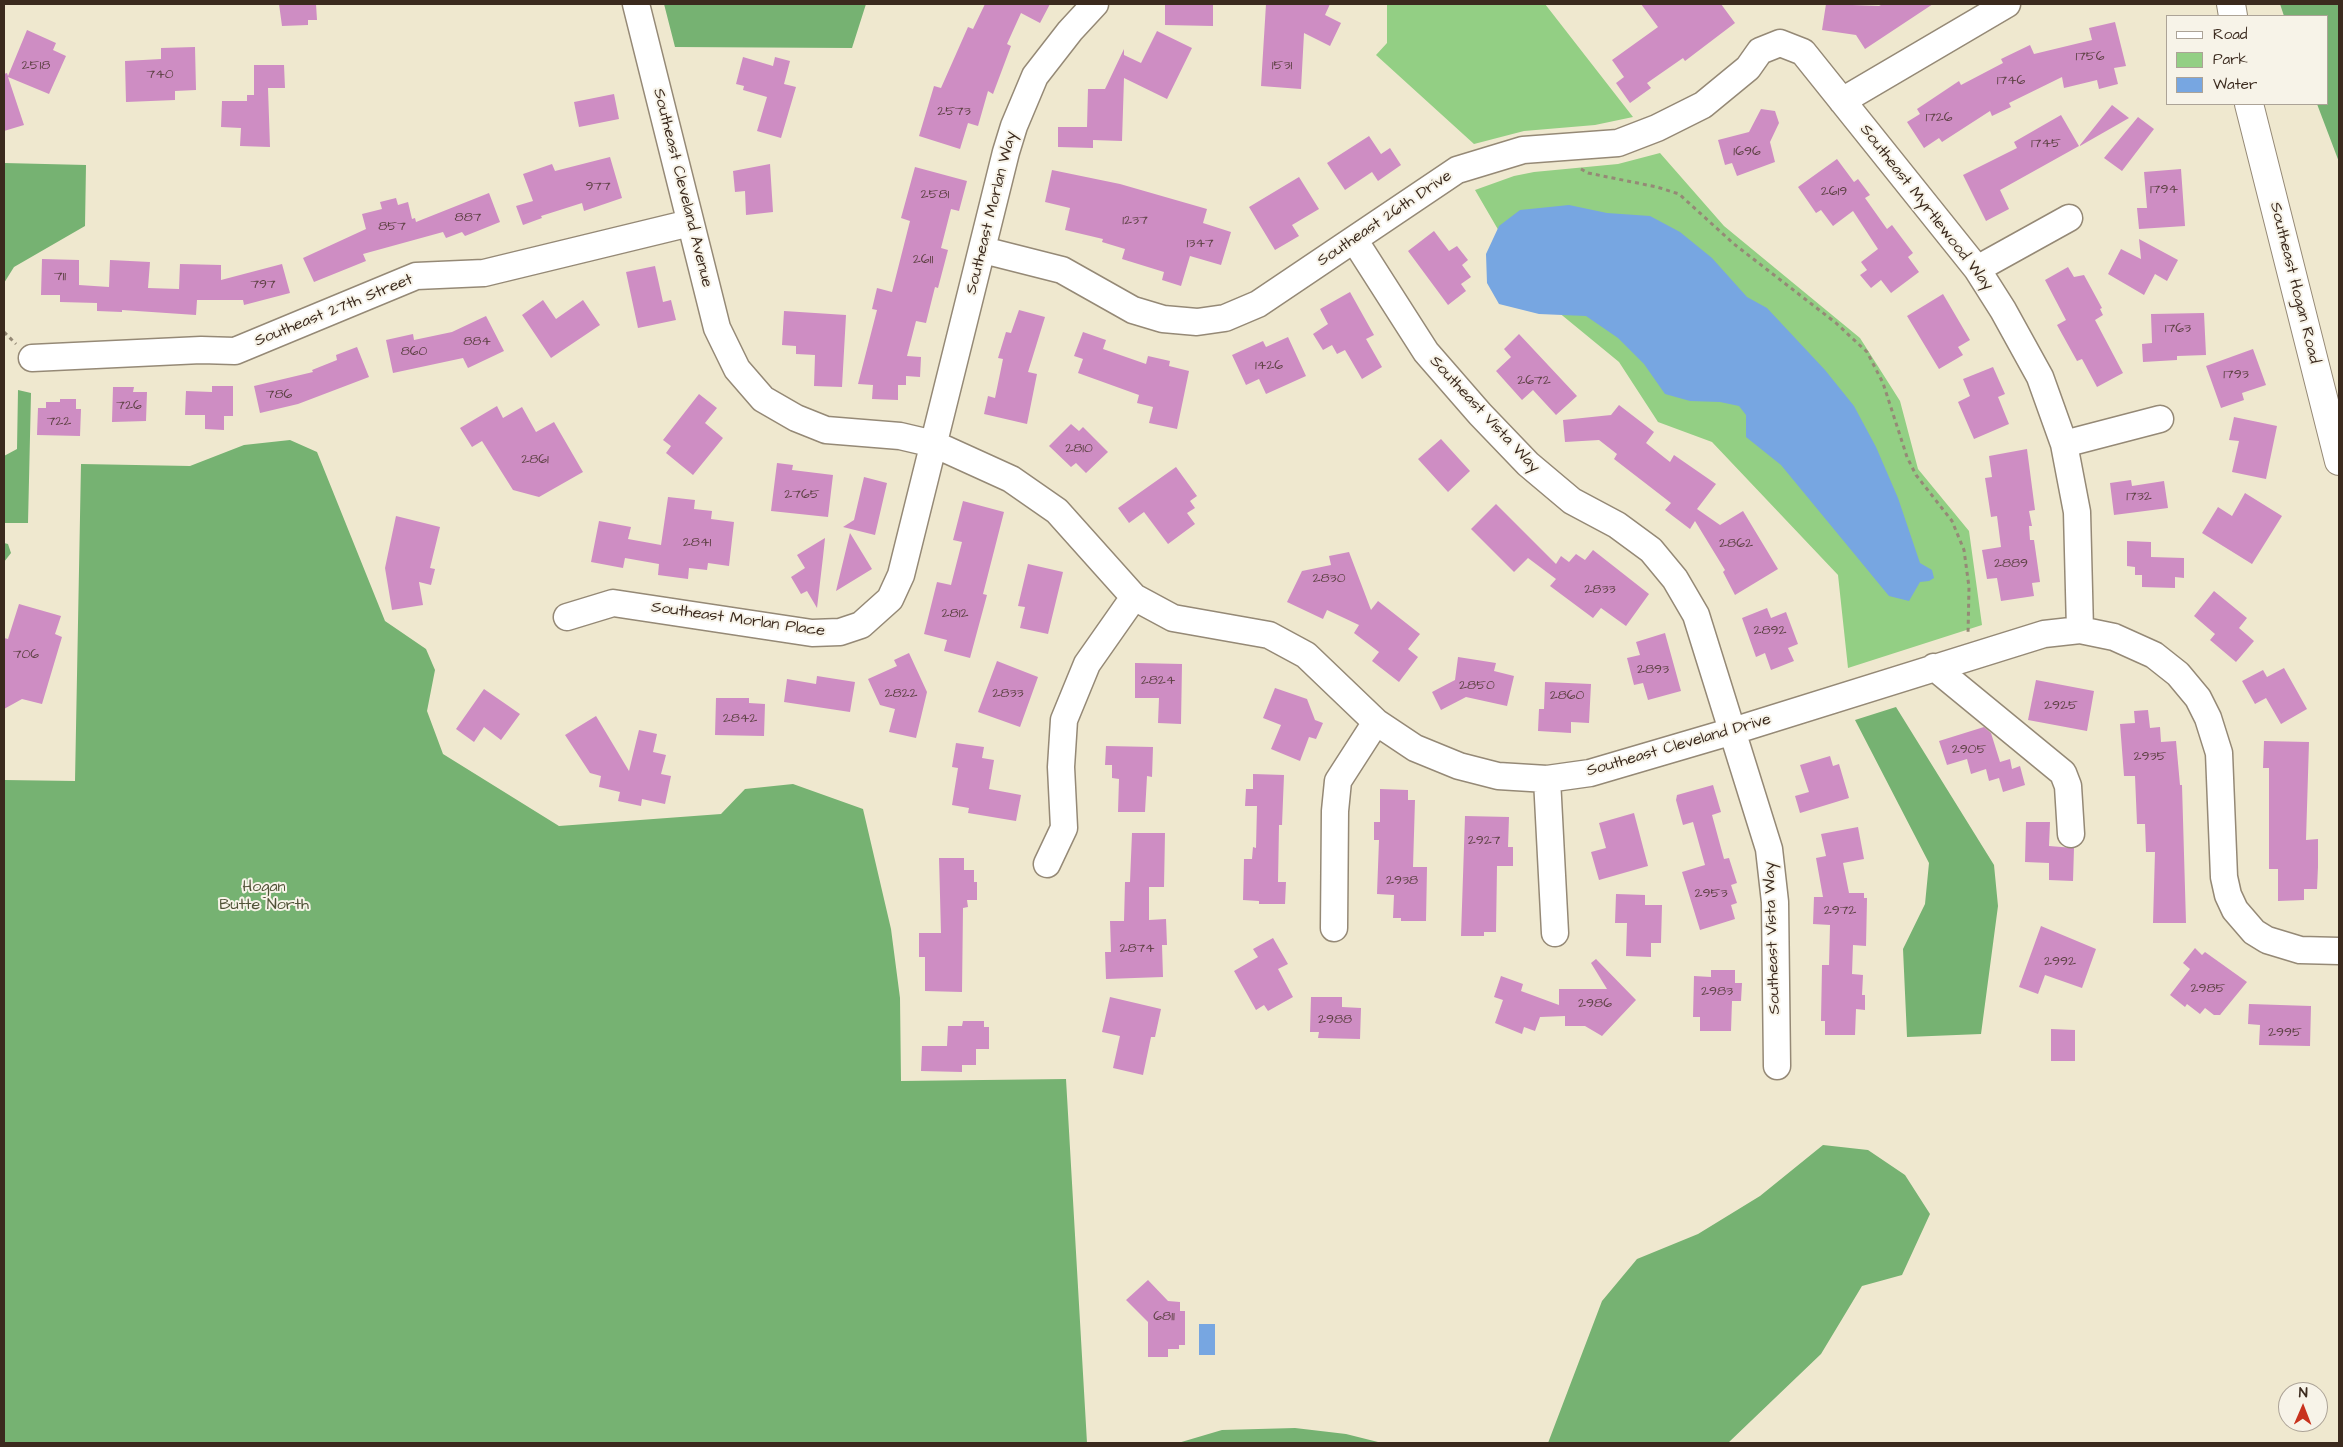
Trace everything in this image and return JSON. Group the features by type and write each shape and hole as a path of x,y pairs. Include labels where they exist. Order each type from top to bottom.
{"main road":[{"name":"Southeast Hogan Road","path":"2249,105 2339,461"}],"street":[{"name":"Southeast Cleveland Avenue","path":"636,4 717,328 737,369"},
{"name":"Southeast Morlan Way","path":"934,444 1006,152 1035,76 1070,30 1095,4"},
{"path":"1842,101 2007,4"},
{"name":"Southeast 26th Drive","path":"983,250 1062,270 1133,310 1163,319 1197,322 1225,318 1258,304 1457,170 1523,150 1618,143 1657,128 1703,105 1748,68 1760,51 1780,43"},
{"name":"Southeast Myrtlewood Way","path":"1780,43 1803,52 1977,269 2003,310 2040,377 2064,444 2077,512 2080,630"},
{"path":"1977,269 2069,218"},
{"name":"Southeast 27th Street","path":"32,358 201,350 234,351 416,276 484,273 690,223"},
{"name":"Southeast Vista Way","path":"1354,241 1426,352 1487,422 1528,464 1572,501 1617,525 1651,550 1675,579 1696,615 1769,849 1774,878 1778,1066"},
{"name":"Southeast Cleveland Drive","path":"737,369 763,399 796,418 826,430 900,436 934,444 1011,479 1057,511 1134,597 1173,618 1269,635 1306,655 1376,722 1415,748 1459,766 1498,776 1547,778 1590,773 1733,731 2044,634 2080,630 2114,637 2154,655 2178,674 2198,698 2208,718 2219,753 2224,877 2228,895 2243,921 2267,940 2282,946 2300,950 2339,951"},
{"path":"2064,444 2160,419"},
{"name":"Southeast Morlan Place","path":"567,617 613,603 812,633 840,632 861,625 890,599 901,576 934,444"},
{"path":"1047,864 1064,828 1061,767 1064,720 1087,664 1134,597"},
{"path":"1934,667 2062,772 2068,786 2071,834"},
{"path":"1334,928 1335,811 1338,781 1376,722"},
{"path":"1547,778 1555,933"}],"path":[{"path":"1565,147 1576,166 1588,173 1657,187 1679,194 1734,244 1836,324 1867,352 1883,383 1907,456 1916,474 1952,521 1964,550 1969,587 1967,627 1969,656"}],"green space":[{"path":"664,4 866,4 852,48 675,47"},
{"path":"1387,4 1545,4 1633,117 1595,125 1524,131 1474,144 1376,55 1387,43"},
{"path":"2280,4 2339,4 2339,162 2317,105 2328,105 2328,15 2284,15"},
{"path":"1660,153 1724,226 1860,338 1900,401 1918,469 1969,531 1982,625 1848,668 1838,575 1712,442 1658,422 1619,362 1535,293 1475,190 1514,176 1534,172 1618,164"},
{"path":"4,163 86,165 85,226 14,267 4,283"},
{"path":"18,390 31,393 28,523 4,523 4,456 17,449"},
{"name":"Hogan Butte North","path":"290,440 317,452 385,621 426,649 435,670 427,711 443,754 559,826 721,814 745,789 793,784 863,809 891,929 900,998 901,1081 1066,1079 1087,1443 4,1443 4,780 75,781 81,464 190,466 244,445"},
{"path":"4,543 8,544 11,553 4,562"},
{"path":"1896,707 1994,865 1998,906 1981,1034 1907,1037 1903,949 1925,904 1929,863 1855,720"},
{"path":"1823,1145 1868,1150 1905,1175 1930,1214 1902,1275 1862,1286 1821,1354 1728,1443 1548,1443 1602,1301 1637,1259 1698,1234 1760,1196"},
{"path":"1295,1428 1346,1434 1382,1443 1178,1443 1222,1430"}],"water":[{"path":"1569,205 1607,213 1650,216 1680,232 1712,258 1747,297 1767,308 1825,370 1854,406 1876,447 1898,498 1920,563 1932,570 1934,578 1929,581 1920,582 1909,601 1889,596 1781,465 1746,437 1746,415 1739,406 1720,402 1690,401 1665,394 1644,364 1618,338 1586,316 1539,314 1499,304 1487,283 1486,254 1499,226 1520,210"},
{"path":"1199,1324 1215,1324 1215,1355 1199,1355"}],"building":[{"path":"279,4 316,4 317,20 308,20 308,25 282,26"},
{"path":"985,4 1050,4 1040,23 1021,13 1007,44 1011,46 993,94 988,91 978,126 968,123 960,149 919,136 934,86 941,88 968,27 973,29"},
{"path":"1165,4 1213,4 1213,26 1165,25"},
{"path":"1266,4 1330,4 1325,15 1341,23 1330,46 1304,33 1301,89 1261,86"},
{"path":"1641,4 1721,4 1735,23 1685,61 1683,58 1647,83 1651,88 1630,103 1616,83 1624,77 1612,60 1658,27"},
{"path":"1826,4 1879,6 1883,4 1933,4 1865,49 1856,35 1822,30"},
{"path":"2115,22 2126,66 2114,68 2118,84 2099,89 2097,80 2064,88 2062,77 2009,103 2011,107 1992,116 1990,111 1942,142 1939,138 1924,148 1907,122 1920,114 1917,109 1959,81 1961,85 2003,63 2001,59 2030,45 2034,54 2092,40 2089,28"},
{"path":"27,30 56,43 53,50 66,56 49,94 8,77 24,125 4,131 4,74 7,73 8,76"},
{"path":"1157,31 1192,48 1167,99 1124,78 1122,141 1093,140 1093,148 1058,147 1058,127 1087,127 1088,89 1105,89 1124,49 1124,55 1141,63"},
{"path":"195,47 196,90 175,91 175,100 126,102 125,61 161,59 161,48"},
{"path":"743,57 773,66 775,57 790,61 784,84 796,87 781,138 757,131 767,97 743,90 744,86 736,84"},
{"path":"254,65 284,65 285,88 268,88 270,147 240,146 241,128 221,127 222,101 247,101 247,95 254,95"},
{"path":"614,94 619,119 579,127 574,102"},
{"path":"2112,105 2129,118 2080,146 2080,145"},
{"path":"1761,109 1775,111 1779,123 1770,142 1775,162 1737,176 1732,163 1725,165 1718,140 1749,132"},
{"path":"2061,115 2079,146 2000,190 2009,209 1986,221 1963,175 2017,148 2014,142"},
{"path":"2138,117 2154,129 2122,171 2104,158"},
{"path":"1369,136 1381,154 1390,148 1401,165 1378,181 1372,172 1345,190 1327,163"},
{"path":"610,157 622,198 584,211 582,203 541,216 542,218 523,225 516,206 533,201 523,174 552,164 555,171"},
{"path":"1837,159 1854,182 1858,179 1870,195 1865,198 1887,229 1892,225 1913,253 1908,257 1919,272 1891,293 1881,280 1871,288 1860,275 1867,270 1861,262 1878,249 1853,211 1833,226 1821,210 1816,213 1798,187"},
{"path":"770,164 773,212 746,215 745,191 735,192 733,171"},
{"path":"915,167 967,181 959,211 951,209 941,248 948,250 938,288 935,287 926,323 916,321 907,356 921,357 920,377 906,376 906,385 898,385 898,400 872,399 873,385 858,384 877,310 872,309 877,288 892,292 910,221 901,218"},
{"path":"2181,169 2185,226 2139,229 2137,208 2147,208 2144,172"},
{"path":"1052,170 1120,184 1207,209 1203,223 1231,232 1221,265 1190,256 1181,286 1162,280 1164,272 1122,259 1125,249 1102,242 1103,239 1065,230 1070,208 1045,202"},
{"path":"1299,177 1319,209 1292,225 1299,236 1275,250 1249,207"},
{"path":"489,193 500,222 465,236 462,232 446,238 443,232 363,254 366,261 314,282 303,258 366,229 362,214 382,209 380,202 396,198 398,205 408,202 412,219 415,218 416,222"},
{"path":"1434,231 1449,251 1457,246 1468,260 1462,265 1471,277 1461,284 1466,291 1448,305 1408,251"},
{"path":"2139,239 2178,260 2167,281 2155,274 2144,295 2108,274 2121,249 2141,259"},
{"path":"42,259 79,260 79,285 109,287 110,260 150,262 148,288 179,289 180,264 221,265 221,280 282,264 290,293 244,305 243,300 197,300 196,315 122,310 122,312 97,311 97,303 60,302 60,295 41,295"},
{"path":"655,266 663,302 671,300 676,320 638,328 626,272"},
{"path":"2068,267 2074,277 2084,275 2102,308 2100,309 2103,315 2095,320 2123,373 2097,387 2082,359 2077,361 2057,325 2066,320 2045,280"},
{"path":"1350,292 1374,335 1366,339 1382,367 1362,379 1345,350 1337,354 1332,345 1323,350 1313,334 1328,324 1320,309"},
{"path":"1943,294 1970,340 1958,347 1963,355 1939,369 1907,316"},
{"path":"543,300 556,319 583,300 600,325 551,358 522,315"},
{"path":"1019,310 1045,317 1028,372 1037,374 1027,424 984,414 988,396 995,398 1003,359 998,358 1006,332 1011,333"},
{"path":"784,311 846,315 842,387 814,386 815,355 796,354 796,346 782,345"},
{"path":"2204,313 2206,355 2177,356 2177,360 2143,362 2142,344 2152,343 2151,314"},
{"path":"486,316 504,351 468,368 463,358 393,373 386,340 413,334 414,340 452,332"},
{"path":"1083,332 1106,340 1103,349 1146,364 1148,356 1170,361 1169,366 1189,371 1177,429 1149,423 1153,407 1137,403 1139,395 1078,373 1083,359 1074,356"},
{"path":"1519,334 1577,396 1556,415 1533,390 1522,400 1496,371 1511,357 1504,349"},
{"path":"1288,337 1306,376 1266,394 1259,379 1246,385 1232,355 1263,341 1266,347"},
{"path":"357,347 369,377 298,404 260,413 254,386 313,372 312,370 337,360 336,355"},
{"path":"2253,349 2266,385 2242,393 2244,400 2221,408 2206,366"},
{"path":"1993,367 2005,394 1998,397 2009,424 1974,439 1958,402 1970,396 1963,379"},
{"path":"212,386 233,386 233,416 224,416 224,430 205,429 205,415 185,415 186,391 212,392"},
{"path":"113,387 134,387 133,392 147,392 146,421 112,422"},
{"path":"699,394 717,408 705,423 723,438 693,475 666,453 671,446 663,440"},
{"path":"60,399 76,399 76,409 81,409 80,436 37,435 38,408 46,408 46,402 60,402"},
{"path":"1619,405 1654,432 1646,443 1670,462 1674,455 1716,484 1697,509 1720,525 1743,511 1778,569 1735,595 1723,572 1725,570 1695,521 1690,529 1665,510 1671,503 1614,459 1617,454 1599,440 1565,442 1563,420 1611,415"},
{"path":"497,406 503,418 522,407 536,432 554,422 583,472 539,497 513,490 482,441 472,447 460,428"},
{"path":"2234,417 2277,426 2266,479 2232,472 2239,441 2229,440"},
{"path":"1071,424 1079,431 1083,427 1108,452 1086,473 1076,463 1071,467 1049,446"},
{"path":"1441,439 1470,471 1448,492 1418,459"},
{"path":"2027,449 2035,510 2029,511 2032,526 2029,526 2030,540 2034,540 2040,582 2032,583 2034,596 2001,601 1997,578 1987,579 1982,550 2001,547 1997,516 1991,517 1985,478 1992,477 1989,456"},
{"path":"777,463 793,465 792,470 833,475 828,517 771,511"},
{"path":"1176,467 1197,496 1190,501 1195,508 1187,513 1195,524 1168,544 1144,512 1129,523 1118,508"},
{"path":"864,477 887,483 875,535 843,527 854,520"},
{"path":"2131,480 2132,486 2164,481 2168,508 2114,515 2110,483"},
{"path":"2245,493 2282,516 2252,564 2202,533 2218,507 2232,516"},
{"path":"668,497 695,500 694,509 712,511 711,519 734,522 729,566 708,563 707,570 689,568 688,579 658,575 659,564 625,558 623,568 591,562 599,521 631,527 628,539 661,545"},
{"path":"963,501 1004,512 983,594 987,595 970,658 944,651 947,640 924,634 937,582 951,585 962,542 953,540"},
{"path":"1496,504 1556,564 1561,556 1569,562 1576,554 1585,560 1593,550 1649,594 1626,626 1601,608 1593,618 1550,586 1556,579 1528,558 1514,572 1471,529"},
{"path":"396,516 440,527 430,568 435,569 431,585 419,582 423,605 392,610 385,568"},
{"path":"850,533 872,569 836,591"},
{"path":"825,538 817,608 807,591 801,594 791,577 805,568 797,555"},
{"path":"2127,541 2151,542 2151,557 2184,558 2184,578 2175,577 2175,588 2142,587 2142,575 2135,575 2135,567 2127,566"},
{"path":"1349,552 1371,610 1378,601 1420,634 1408,649 1418,657 1399,682 1372,661 1379,652 1354,633 1359,625 1327,610 1323,619 1287,602 1302,571 1331,565 1329,556"},
{"path":"1028,564 1063,572 1048,634 1020,628 1025,607 1018,606"},
{"path":"2214,591 2247,618 2239,628 2254,641 2236,662 2210,640 2215,634 2194,616"},
{"path":"19,604 61,616 55,634 62,637 42,704 22,699 4,709 4,638 8,639"},
{"path":"1767,608 1771,618 1786,612 1798,644 1788,648 1794,661 1771,670 1765,653 1756,657 1742,618"},
{"path":"1665,633 1681,691 1648,700 1643,683 1634,685 1627,658 1640,655 1636,642"},
{"path":"909,653 927,692 916,738 889,732 895,709 880,705 868,679 897,666 894,660"},
{"path":"1458,657 1496,663 1494,671 1514,676 1507,706 1466,697 1441,710 1432,692 1455,680"},
{"path":"997,661 1038,677 1020,727 978,712"},
{"path":"1135,663 1182,664 1181,724 1158,723 1159,698 1135,698"},
{"path":"2284,668 2307,709 2281,724 2266,698 2255,704 2242,681 2263,670 2267,677"},
{"path":"817,676 855,682 850,712 784,702 787,679 816,684"},
{"path":"2036,680 2094,691 2087,731 2028,720"},
{"path":"1545,682 1591,684 1589,723 1571,722 1571,733 1538,731 1539,709 1544,709"},
{"path":"1275,688 1307,699 1315,720 1323,723 1316,739 1309,737 1300,761 1271,749 1281,725 1263,718"},
{"path":"484,689 520,714 501,740 484,727 474,742 456,729"},
{"path":"716,698 749,698 749,703 765,704 764,736 715,735"},
{"path":"2148,710 2150,728 2160,727 2161,742 2176,741 2180,785 2182,785 2186,923 2153,923 2155,852 2146,852 2145,824 2137,824 2135,776 2124,776 2120,724 2135,723 2134,711"},
{"path":"596,716 629,771 639,730 657,734 653,752 666,755 661,774 671,776 665,804 642,799 641,806 618,801 620,792 599,787 601,776 590,773 565,735"},
{"path":"1984,727 1991,733 2000,762 2010,759 2012,769 2020,766 2025,785 2003,792 1999,778 1989,781 1986,769 1971,774 1967,759 1947,765 1939,741"},
{"path":"2264,741 2309,742 2306,840 2318,839 2318,867 2317,889 2304,889 2304,900 2278,901 2278,869 2269,869 2269,768 2263,768"},
{"path":"956,743 984,747 982,758 994,760 989,789 1021,795 1016,821 968,813 969,808 952,805 958,768 952,767"},
{"path":"1106,746 1153,747 1152,777 1147,776 1145,812 1118,812 1119,779 1112,778 1112,765 1105,765"},
{"path":"1830,756 1833,766 1839,764 1849,798 1800,813 1795,796 1809,792 1800,765"},
{"path":"1253,774 1284,775 1282,825 1279,825 1278,882 1286,882 1285,904 1259,904 1259,901 1243,900 1244,859 1252,859 1253,847 1256,848 1257,806 1245,806 1246,789 1253,789"},
{"path":"1713,785 1721,812 1712,815 1724,859 1729,858 1737,883 1731,885 1737,903 1731,905 1735,919 1700,930 1682,872 1705,865 1693,822 1683,825 1676,800 1677,795"},
{"path":"1380,789 1408,790 1408,800 1415,800 1413,867 1427,867 1426,921 1401,921 1401,918 1393,918 1394,895 1377,894 1379,840 1374,840 1374,822 1380,822"},
{"path":"1634,813 1648,866 1599,880 1591,852 1606,848 1599,823"},
{"path":"1465,816 1509,817 1508,847 1513,847 1513,866 1497,866 1496,932 1484,932 1484,936 1461,936"},
{"path":"2026,822 2050,822 2049,846 2074,848 2073,881 2049,880 2049,863 2025,862"},
{"path":"1858,827 1864,859 1843,863 1849,893 1864,893 1864,898 1867,898 1866,946 1853,945 1852,974 1863,975 1862,995 1865,995 1865,1010 1856,1009 1855,1035 1825,1035 1825,1021 1821,1021 1822,965 1829,965 1830,925 1813,924 1814,897 1823,897 1816,858 1826,856 1821,834"},
{"path":"1132,833 1165,833 1164,887 1149,887 1149,920 1166,919 1167,945 1162,945 1163,977 1106,979 1105,952 1111,952 1110,921 1124,921 1125,882 1130,882"},
{"path":"939,858 964,858 964,870 974,870 974,882 977,882 977,900 967,900 968,907 963,908 962,992 925,991 925,957 919,957 919,933 941,933"},
{"path":"1616,894 1645,895 1645,905 1662,905 1661,943 1651,943 1651,957 1626,956 1627,923 1615,923"},
{"path":"2041,926 2096,949 2082,988 2045,975 2038,994 2019,987"},
{"path":"1273,938 1288,964 1278,969 1293,997 1268,1011 1264,1005 1256,1010 1234,971 1258,957 1253,949"},
{"path":"2195,948 2202,955 2205,952 2247,982 2220,1015 2214,1015 2205,1008 2200,1014 2187,1004 2185,1007 2170,995 2190,969 2183,963"},
{"path":"1596,959 1636,1000 1602,1036 1585,1026 1565,1026 1565,1016 1540,1017 1535,1031 1524,1027 1522,1034 1495,1023 1503,1000 1494,997 1501,976 1523,984 1521,991 1559,1005 1559,989 1607,989 1591,963"},
{"path":"1711,970 1735,970 1735,983 1742,983 1741,1001 1732,1001 1731,1031 1700,1031 1700,1017 1693,1017 1694,976 1711,977"},
{"path":"1110,997 1161,1009 1155,1037 1151,1037 1143,1075 1113,1068 1120,1036 1102,1032"},
{"path":"1311,997 1342,997 1342,1007 1361,1008 1360,1039 1318,1038 1319,1032 1310,1032"},
{"path":"2249,1004 2311,1006 2310,1046 2259,1045 2260,1025 2248,1024"},
{"path":"963,1021 984,1021 984,1027 989,1027 989,1049 976,1049 976,1065 962,1065 962,1072 921,1071 922,1046 947,1046 948,1026 962,1026"},
{"path":"2051,1029 2075,1030 2075,1061 2051,1061"},
{"path":"1148,1280 1168,1301 1180,1302 1180,1311 1185,1311 1185,1345 1179,1345 1179,1349 1168,1349 1168,1357 1148,1357 1148,1322 1126,1300"}]}
